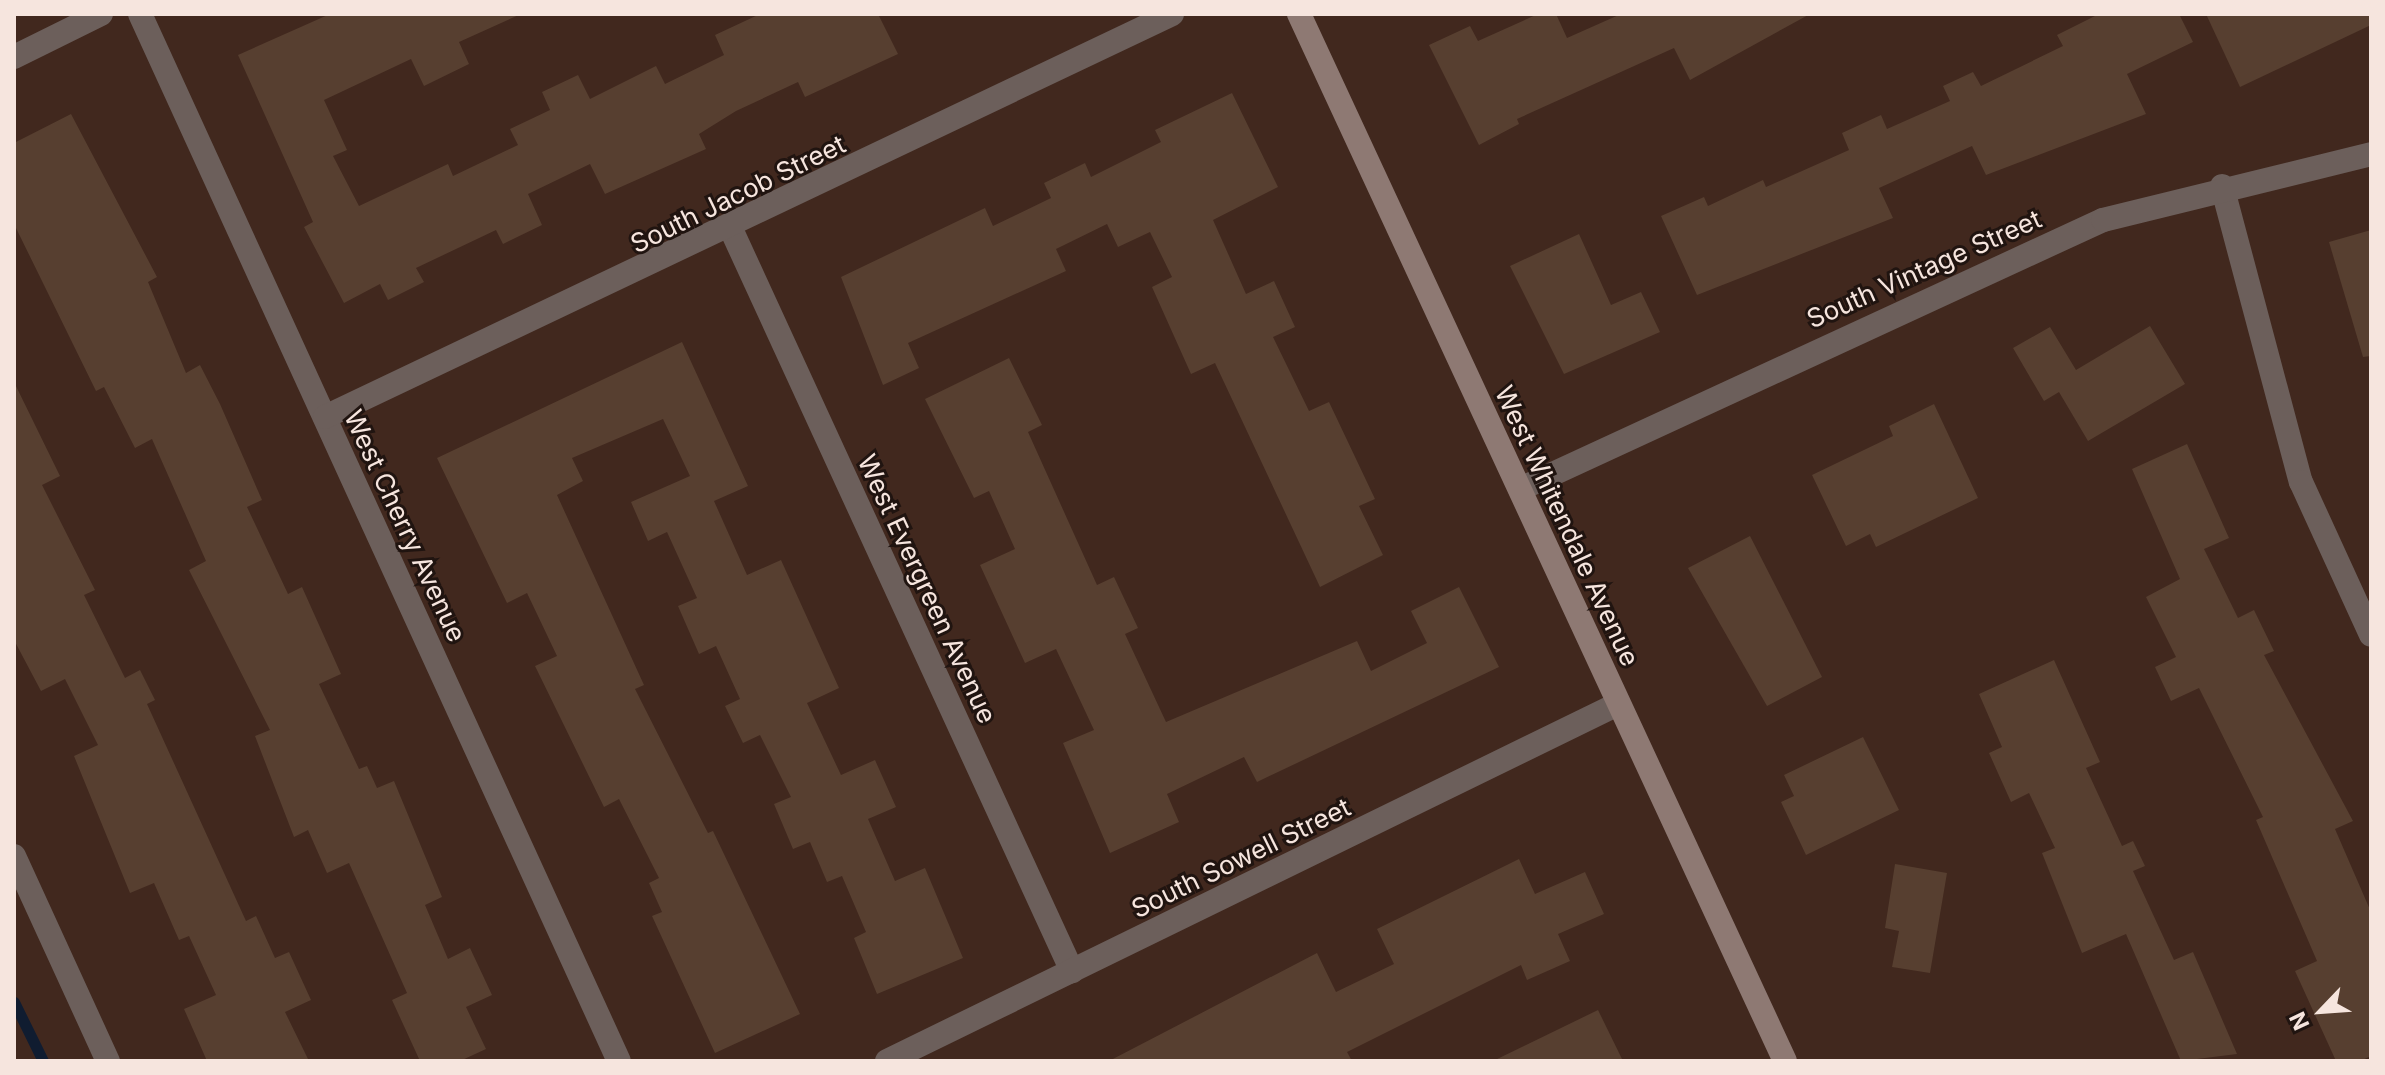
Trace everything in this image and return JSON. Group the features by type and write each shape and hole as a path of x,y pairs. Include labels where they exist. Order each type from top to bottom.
{"street":[{"path":"14,57 101,14"},
{"name":"West Cherry Avenue","path":"140,14 619,1061"},
{"name":"South Jacob Street","path":"325,417 731,229 1172,14"},
{"name":"West Whitendale Avenue","path":"1299,14 1785,1061"},
{"name":"South Vintage Street","path":"1520,489 1978,272 2103,220 2222,186 2371,154"},
{"path":"2222,186 2301,482 2371,635"},
{"name":"West Evergreen Avenue","path":"731,229 1072,971"},
{"name":"South Sowell Street","path":"887,1061 1618,704"},
{"path":"14,856 108,1061"}],"building":[{"path":"330,14 521,14 459,42 469,64 424,86 411,59 324,100 347,150 333,156 359,206 448,164 453,176 518,145 510,129 550,110 542,92 578,75 590,99 656,66 665,84 724,55 715,35 760,14 878,14 898,54 805,97 798,82 736,111 699,134 706,149 605,194 590,164 528,194 542,225 503,244 496,230 416,268 424,282 388,300 380,284 344,303 304,227 313,222 238,55"},
{"path":"1538,14 1556,14 1567,38 1621,14 1810,14 1690,80 1674,48 1517,119 1519,124 1479,145 1429,45 1470,26 1478,41"},
{"path":"2099,14 2179,14 2193,42 2127,74 2146,114 1986,175 1972,146 1879,188 1893,218 1697,295 1661,216 1704,197 1708,206 1763,180 1766,187 1849,150 1842,133 1881,115 1887,129 1950,101 1943,86 1973,72 1981,86 2063,46 2057,35"},
{"path":"2206,14 2371,14 2371,25 2240,87"},
{"path":"1232,93 1278,187 1213,220 1246,294 1274,281 1295,327 1273,337 1309,411 1329,402 1375,499 1359,506 1383,555 1320,587 1215,363 1191,374 1152,287 1172,277 1150,232 1118,247 1107,224 1056,249 1066,271 908,343 919,368 883,385 841,277 985,208 993,226 1051,198 1044,183 1085,163 1091,177 1161,142 1155,130"},
{"path":"71,114 157,277 148,282 186,373 200,365 220,404 262,500 247,507 288,594 302,587 341,674 319,684 359,769 367,766 377,788 394,781 442,897 425,905 448,959 470,948 492,995 466,1007 486,1049 460,1061 420,1061 392,1000 407,993 349,863 327,873 308,830 294,837 255,736 270,730 189,570 206,561 152,439 135,448 104,387 96,391 14,224 14,143"},
{"path":"2371,230 2371,356 2363,357 2329,242"},
{"path":"1579,234 1611,305 1641,292 1660,332 1564,374 1510,266"},
{"path":"2150,326 2185,384 2088,441 2059,392 2044,401 2013,348 2050,327 2076,370"},
{"path":"682,342 748,486 714,501 747,575 781,560 839,688 807,703 841,775 875,760 896,807 868,819 895,881 925,868 963,958 877,994 854,938 866,932 842,876 827,882 810,842 793,849 774,804 791,797 760,735 743,743 725,706 740,699 716,646 699,654 678,606 697,598 667,532 648,541 631,502 690,476 663,419 572,458 583,481 557,495 644,685 635,689 708,833 713,831 800,1014 715,1053 652,916 662,912 649,883 659,878 619,799 604,807 535,666 557,656 527,593 507,603 437,458"},
{"path":"1009,358 1042,425 1028,432 1097,585 1114,577 1138,628 1125,634 1166,722 1357,641 1371,671 1427,643 1411,611 1459,587 1499,667 1257,782 1244,757 1167,794 1179,822 1110,853 1063,743 1094,730 1056,649 1025,663 980,565 1015,549 989,491 974,498 925,399"},
{"path":"14,382 60,476 42,485 95,590 84,595 125,678 140,670 155,700 147,704 246,921 256,916 275,958 289,952 311,1000 285,1012 309,1061 207,1061 184,1009 216,995 189,936 179,940 154,883 130,893 74,756 98,745 65,679 41,691 14,640"},
{"path":"1934,404 1978,498 1876,547 1870,534 1846,546 1812,475 1893,436 1889,426"},
{"path":"2187,444 2229,538 2204,549 2238,618 2254,610 2274,651 2264,655 2353,821 2335,829 2371,912 2371,1056 2360,1061 2336,1061 2295,971 2317,961 2256,820 2263,817 2199,688 2171,701 2155,667 2176,657 2146,597 2180,579 2132,469"},
{"path":"1750,536 1822,677 1767,706 1688,568"},
{"path":"2054,660 2100,762 2086,768 2122,846 2133,841 2145,866 2133,871 2174,960 2193,952 2237,1054 2181,1061 2126,934 2082,953 2042,853 2055,848 2029,793 2011,802 1989,753 2002,747 1979,694"},
{"path":"1863,737 1899,810 1806,855 1781,802 1794,796 1784,775"},
{"path":"1519,859 1535,894 1585,872 1604,914 1558,934 1570,961 1527,980 1521,965 1347,1052 1352,1061 1109,1061 1317,953 1336,992 1394,964 1377,929"},
{"path":"1895,864 1947,873 1930,973 1892,967 1899,931 1885,928"},
{"path":"1598,1010 1623,1061 1493,1061"}],"waterway":[{"path":"14,1002 43,1061"}]}
